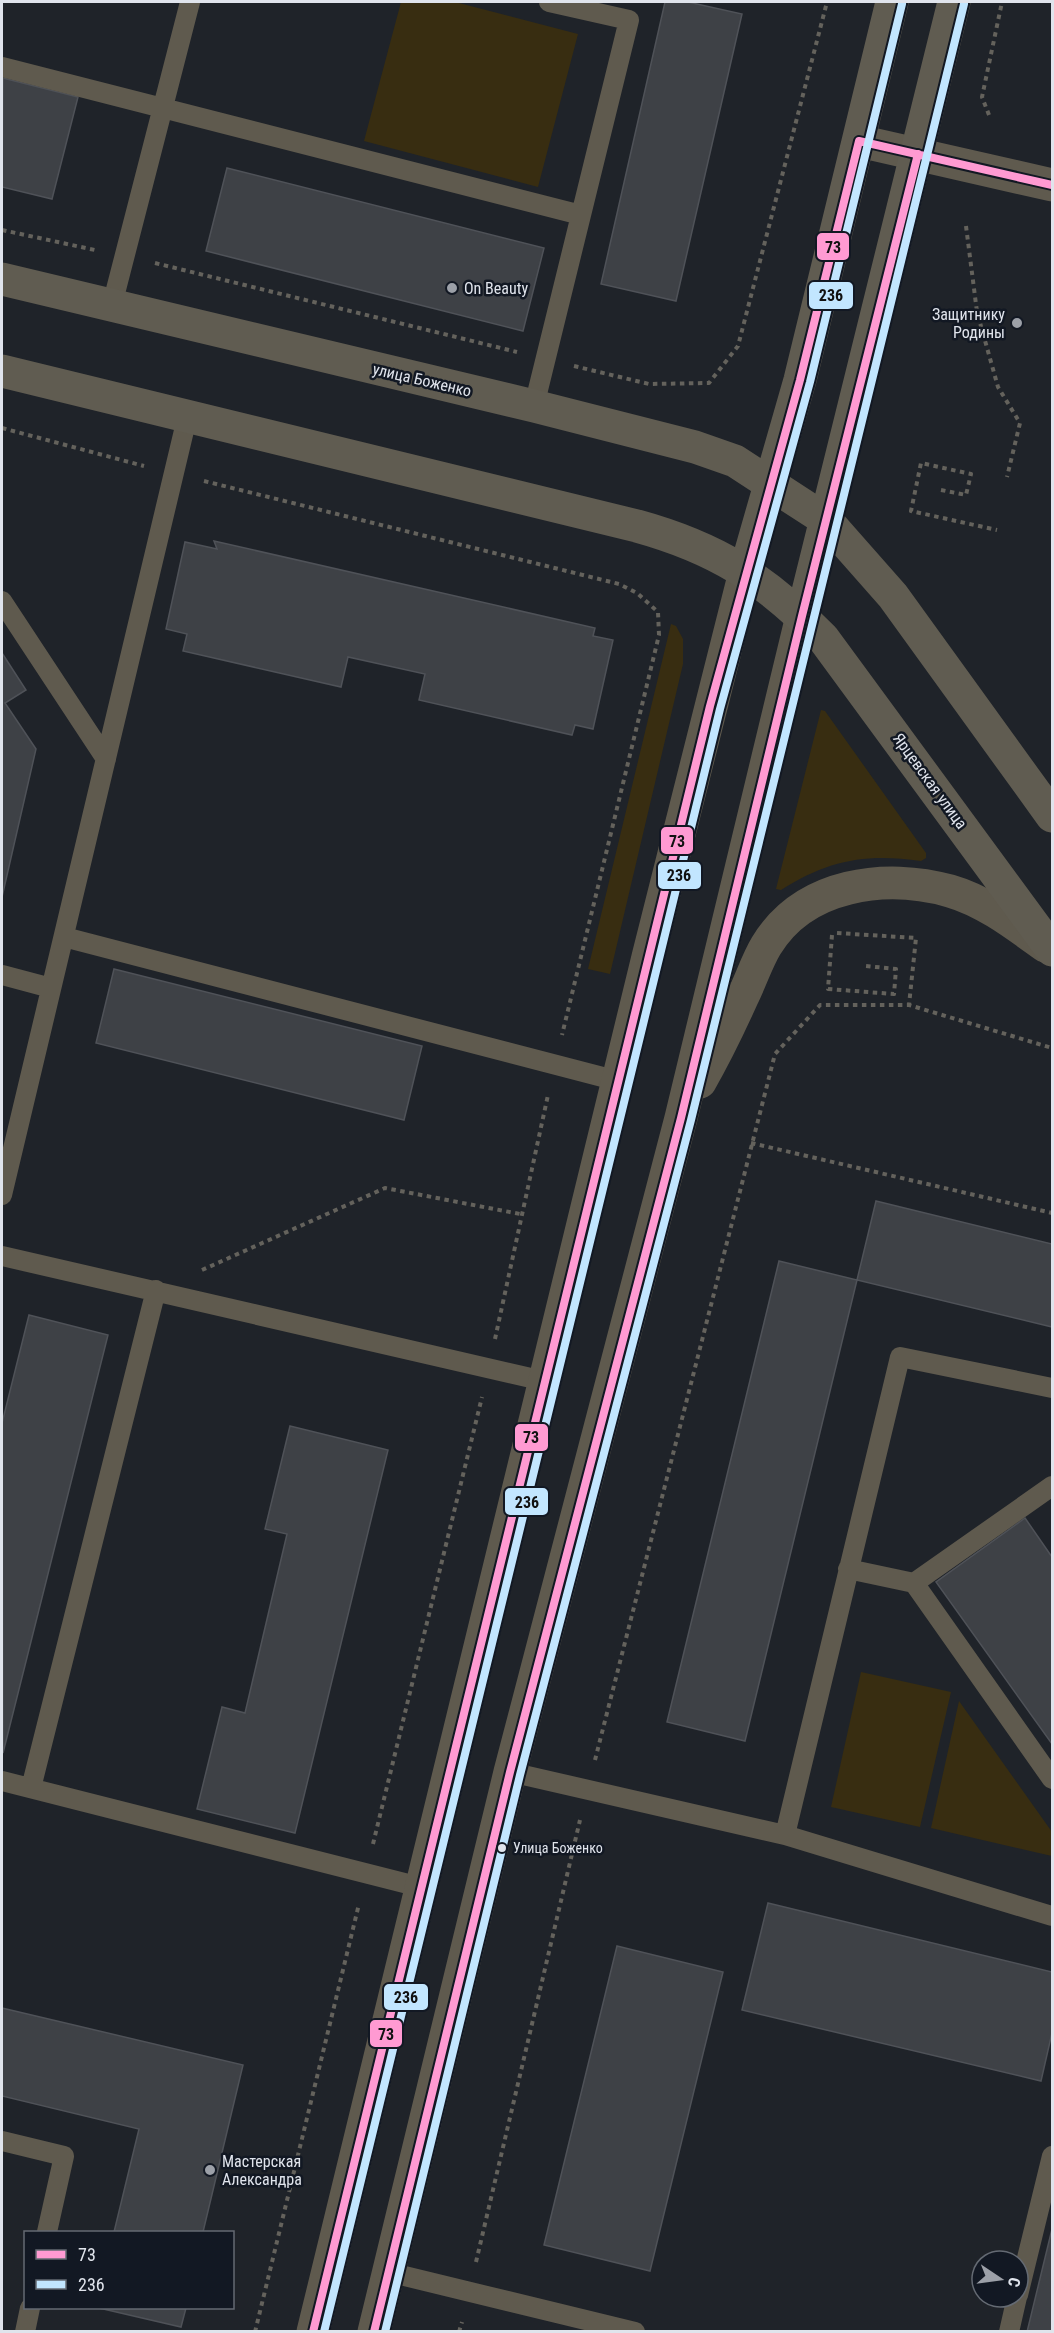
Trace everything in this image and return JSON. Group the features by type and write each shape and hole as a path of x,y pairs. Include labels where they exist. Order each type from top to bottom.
{"main road":[{"path":"745,572 800,380 892,2"},
{"path":"2,371 656,531 716,553 745,572 802,616 954,2"},
{"name":"улица Боженко","path":"2,279 534,406 695,447 735,460 826,520"},
{"path":"826,520 893,596 1053,816"},
{"name":"Ярцевская улица","path":"802,616 823,638 880,713 1053,950"}],"street":[{"path":"858,141 1053,185"},
{"path":"313,2331 544,1381 745,572"},
{"path":"374,2331 510,1772 681,1118 802,616"},
{"path":"681,1118 722,1042 767,945 794,915 825,895 860,885 891,882 952,891 1005,917 1053,950"}],"lane":[{"path":"112,305 190,2"},
{"path":"534,406 629,20 549,2"},
{"path":"2,67 581,215"},
{"path":"2,1195 187,418"},
{"path":"2,601 106,759"},
{"path":"64,937 410,1025 618,1081"},
{"path":"2,975 51,988"},
{"path":"2,1256 544,1381"},
{"path":"30,1788 156,1290"},
{"path":"785,1835 900,1357 1053,1388"},
{"path":"914,1583 1053,1486"},
{"path":"849,1569 914,1583 1053,1779"},
{"path":"510,1772 785,1835 1053,1916"},
{"path":"2,1781 420,1887"},
{"path":"2,2141 64,2156 47,2231"},
{"path":"1030,2249 1053,2156"},
{"path":"388,2272 635,2331"},
{"path":"25,2331 30,2309"},
{"path":"1009,2331 1015,2309"}],"path":[{"path":"2,230 124,255 649,384 709,383 738,346 827,2"},
{"path":"989,115 981,97 1002,2"},
{"path":"966,226 977,312 998,387 1020,423 1007,477"},
{"path":"2,428 175,474 619,584 637,593 658,612 659,635 520,1214 489,1369 255,2331"},
{"path":"941,490 966,495 971,474 921,463 911,511 997,530"},
{"path":"866,966 896,969 894,994 828,989 832,933 916,938 909,1005"},
{"path":"459,2331 587,1791 775,1054 820,1005 909,1005 1053,1048"},
{"path":"751,1143 1053,1213"},
{"path":"156,1290 385,1188 520,1214"}],"shaded area":[{"path":"401,2 455,2 578,34 538,187 364,141"},
{"path":"671,624 676,626 683,639 683,664 610,974 588,969"},
{"path":"821,710 825,711 926,853 926,858 921,861 883,858 848,861 815,872 781,890 776,889"},
{"path":"861,1672 951,1692 920,1827 831,1807"},
{"path":"959,1701 1052,1832 1052,1856 931,1828"}],"building":[{"path":"665,2 688,2 742,14 676,301 601,284"},
{"path":"3,78 78,97 52,199 2,187"},
{"path":"227,168 544,248 523,331 206,251"},
{"path":"214,541 595,628 593,636 613,640 593,729 575,725 572,735 419,700 425,674 348,657 341,687 183,651 187,634 166,629 185,542 217,549"},
{"path":"2,653 26,690 5,703 36,749 2,897"},
{"path":"114,969 422,1046 404,1120 96,1043"},
{"path":"876,1201 1052,1244 1052,1327 857,1280"},
{"path":"779,1261 857,1280 745,1741 667,1722"},
{"path":"29,1315 108,1335 3,1753 2,1423"},
{"path":"290,1426 388,1450 295,1833 197,1809 222,1707 245,1713 287,1534 265,1529"},
{"path":"1025,1518 1052,1557 1052,1744 936,1582"},
{"path":"768,1903 1052,1972 1052,2033 1041,2081 742,2010"},
{"path":"617,1946 723,1972 650,2271 544,2245"},
{"path":"2,2008 243,2065 203,2231 114,2231 139,2129 2,2096"},
{"path":"1052,2229 1052,2332 1027,2332"},
{"path":"103,2309 186,2309 181,2327"}],"transit line":[{"name":"236","path":"324,2332 720,709 810,382 902,4"},
{"name":"236","path":"385,2332 520,1775 691,1120 964,4"},
{"name":"73","path":"313,2332 710,706 800,380 859,141 1052,185"},
{"name":"73","path":"374,2332 510,1772 681,1118 802,616 918,154"}],"place":[{"name":"On Beauty","path":"452,288"},
{"name":"Защитнику Родины","path":"1017,323"},
{"name":"Улица Боженко","path":"502,1848"},
{"name":"Мастерская Александра","path":"210,2170"}]}
